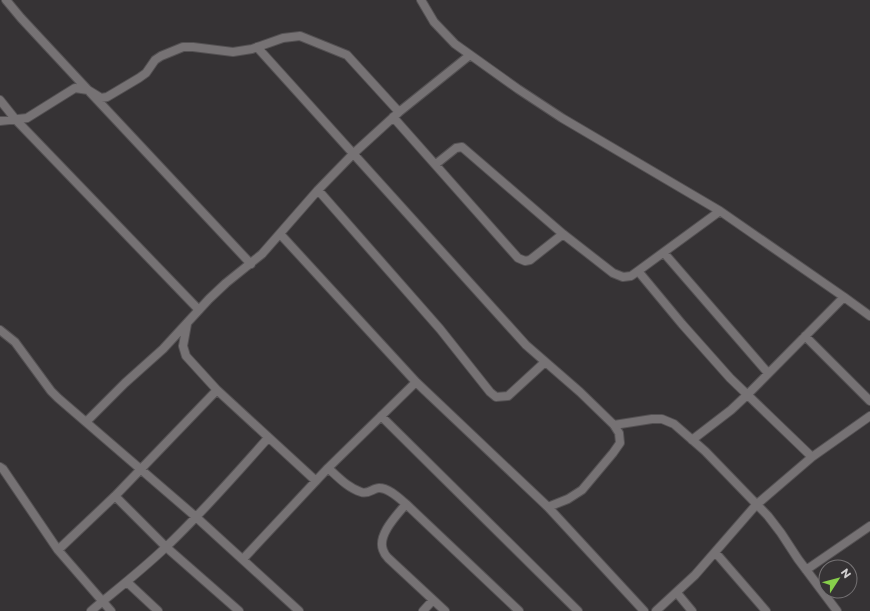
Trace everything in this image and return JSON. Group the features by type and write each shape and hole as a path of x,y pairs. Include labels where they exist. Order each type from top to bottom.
{"street":[{"path":"6,0 21,18 251,264"},
{"path":"423,1 434,22 454,44 562,118 720,211 870,316"},
{"path":"0,121 30,117 71,89 79,88 88,90 101,98 107,97 146,73 155,60 161,56 182,48 193,47 233,52 252,49 283,38 300,36 347,55 436,164 518,258 525,261 530,260 563,234"},
{"path":"257,47 526,345 614,425 619,433 620,443 613,453 582,490 568,499 548,507"},
{"path":"86,422 125,383 163,349 220,288 251,264 281,235 318,190 354,153 396,115 470,55"},
{"path":"0,100 16,120 199,310"},
{"path":"436,164 456,148 462,147 563,234 613,272 623,277 631,276 720,211"},
{"path":"318,190 440,329 490,392 496,397 508,396 545,362"},
{"path":"281,235 416,382 548,507 644,611"},
{"path":"664,252 768,373"},
{"path":"638,271 682,324 747,395 812,457"},
{"path":"692,440 731,410 747,395 844,297"},
{"path":"187,323 183,346 186,356 216,390 316,481"},
{"path":"0,330 15,342 51,391 141,468 299,611"},
{"path":"805,336 870,401"},
{"path":"243,559 328,468 416,382"},
{"path":"58,550 115,496 216,390"},
{"path":"381,416 578,611"},
{"path":"656,611 695,575 756,505 812,457 861,424 870,416"},
{"path":"614,425 652,419 662,419 674,424 705,451 768,516 837,611"},
{"path":"92,611 166,547 196,517 268,438"},
{"path":"0,466 4,469 58,550 111,611"},
{"path":"328,468 347,485 356,490 363,493 378,488 385,490 406,504 519,611"},
{"path":"115,496 166,547 239,611"},
{"path":"406,504 389,525 383,536 382,549 388,558 445,611"},
{"path":"806,570 870,526"},
{"path":"715,552 766,611"},
{"path":"127,582 158,611"},
{"path":"677,593 692,611"},
{"path":"423,611 433,600"}]}
